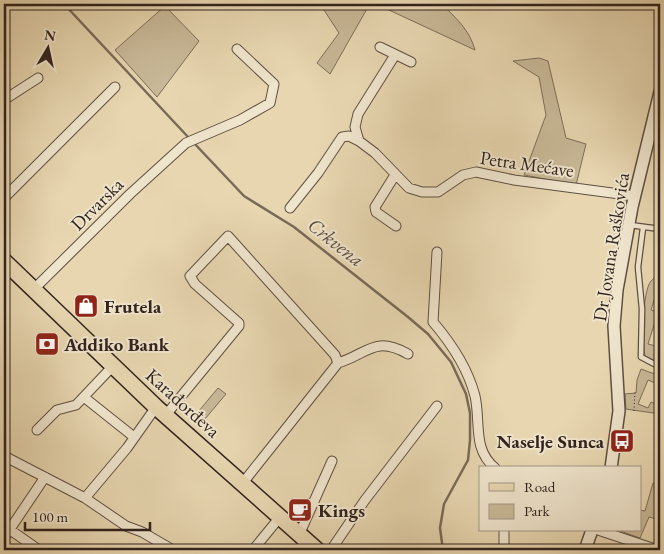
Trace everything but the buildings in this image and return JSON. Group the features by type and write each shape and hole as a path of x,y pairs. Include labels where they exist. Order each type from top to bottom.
{"main road":[{"name":"Karađorđeva","path":"4,261 160,412 317,550"}],"street":[{"path":"380,47 411,62"},
{"name":"Drvarska","path":"34,290 130,194 186,143 266,107 272,99 274,89 272,81 237,49"},
{"path":"359,141 355,127 356,118 395,54"},
{"path":"4,100 38,78"},
{"path":"4,198 115,87"},
{"name":"Dr Jovana Raškovića","path":"610,466 618,411 614,316 629,225 660,92"},
{"path":"290,208 318,173 342,136 350,136 359,141"},
{"name":"Petra Mećave","path":"359,141 375,153 409,188 429,194 438,192 463,175 476,172 514,180 635,196"},
{"path":"395,175 375,208 376,212 396,226"},
{"path":"85,498 134,437 160,412 239,326 239,323 195,284 190,276 228,236 335,355 338,363"},
{"path":"437,252 433,322 449,341 471,386 476,404 482,453 493,466"},
{"path":"242,484 338,363 378,345 390,346 408,354"},
{"path":"37,430 57,410 76,405 85,398 113,366"},
{"path":"85,398 134,437"},
{"path":"331,550 365,500 437,406"},
{"path":"4,457 85,498 126,526 142,532 172,550"},
{"path":"300,535 332,461"},
{"path":"4,538 45,477"},
{"path":"254,550 280,517"},
{"path":"9,529 39,550"},
{"path":"504,532 504,550"},
{"path":"584,550 591,532"},
{"path":"604,532 658,550"}],"lane":[{"path":"629,225 660,229"},
{"path":"643,228 638,267 642,309 641,357 660,367"}],"path":[{"path":"634,411 635,392"}],"green space":[{"path":"320,4 364,4 368,7 330,74 317,63 339,33"},
{"path":"376,4 441,4 462,25 470,37 475,50"},
{"path":"165,6 199,41 157,97 115,50"},
{"path":"539,58 548,61 566,138 586,144 576,185 524,175 546,115 539,77 513,61"},
{"path":"660,274 660,291 657,291 651,310 658,312 648,344 656,346 654,356 660,358 660,363 645,356 643,329 644,306 648,287 651,281"},
{"path":"641,369 660,376 660,385 648,380 638,404 648,408 651,402 660,406 660,414 626,409 625,394 636,393 637,380"},
{"path":"218,388 226,394 205,419 198,412"},
{"path":"653,483 660,485 660,520 649,517 640,538 623,532 642,532 642,510 645,511"}],"waterway":[{"name":"Crkvena","path":"64,4 189,138"},
{"name":"Crkvena","path":"193,142 244,196 294,227 408,317 428,334 451,362 466,394 470,413 470,440 468,460 444,504 440,528 443,550"}],"place":[{"name":"Frutela","path":"86,306"},
{"name":"Addiko Bank","path":"47,344"},
{"name":"Naselje Sunca","path":"622,441"},
{"name":"Kings","path":"300,510"}]}
